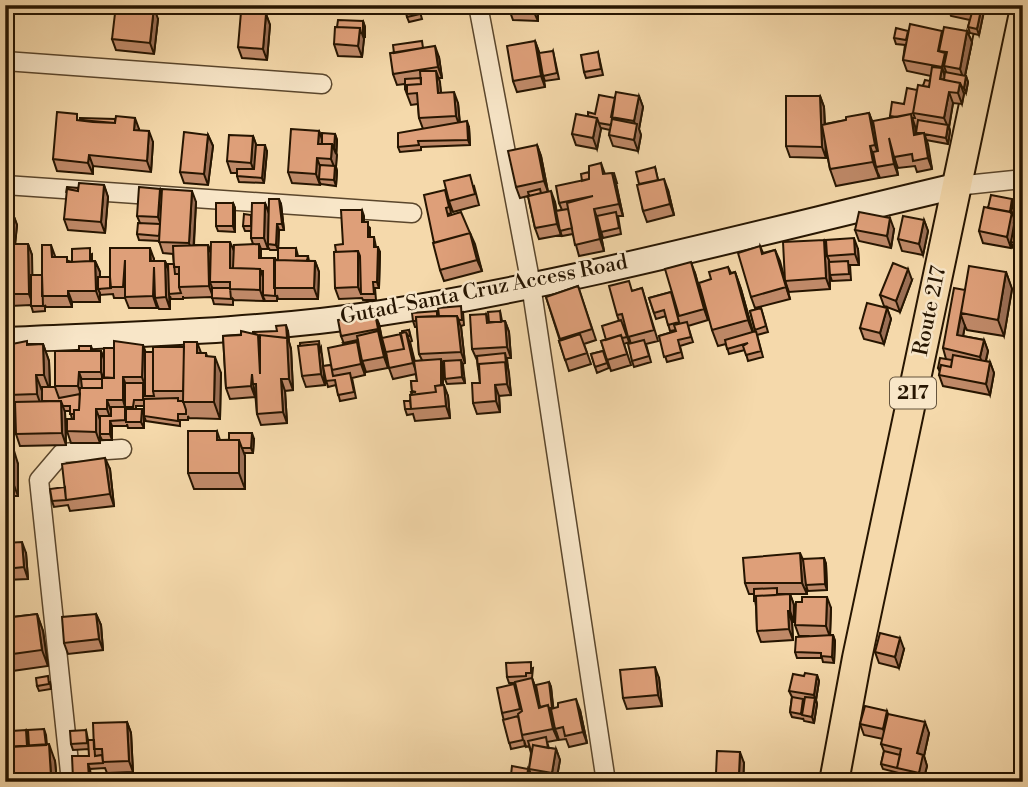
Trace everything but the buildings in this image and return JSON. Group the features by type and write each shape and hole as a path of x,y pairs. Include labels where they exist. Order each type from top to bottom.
{"main road":[{"name":"Route 217","path":"834,782 995,5"},
{"name":"Gutad-Santa Cruz Access Road","path":"5,340 256,328 381,313 531,285 956,186"}],"street":[{"path":"478,5 531,285 606,782"},
{"path":"5,61 322,84"},
{"path":"956,186 1023,179"},
{"path":"5,185 412,213"},
{"path":"71,782 39,480 62,453 122,449"}]}
